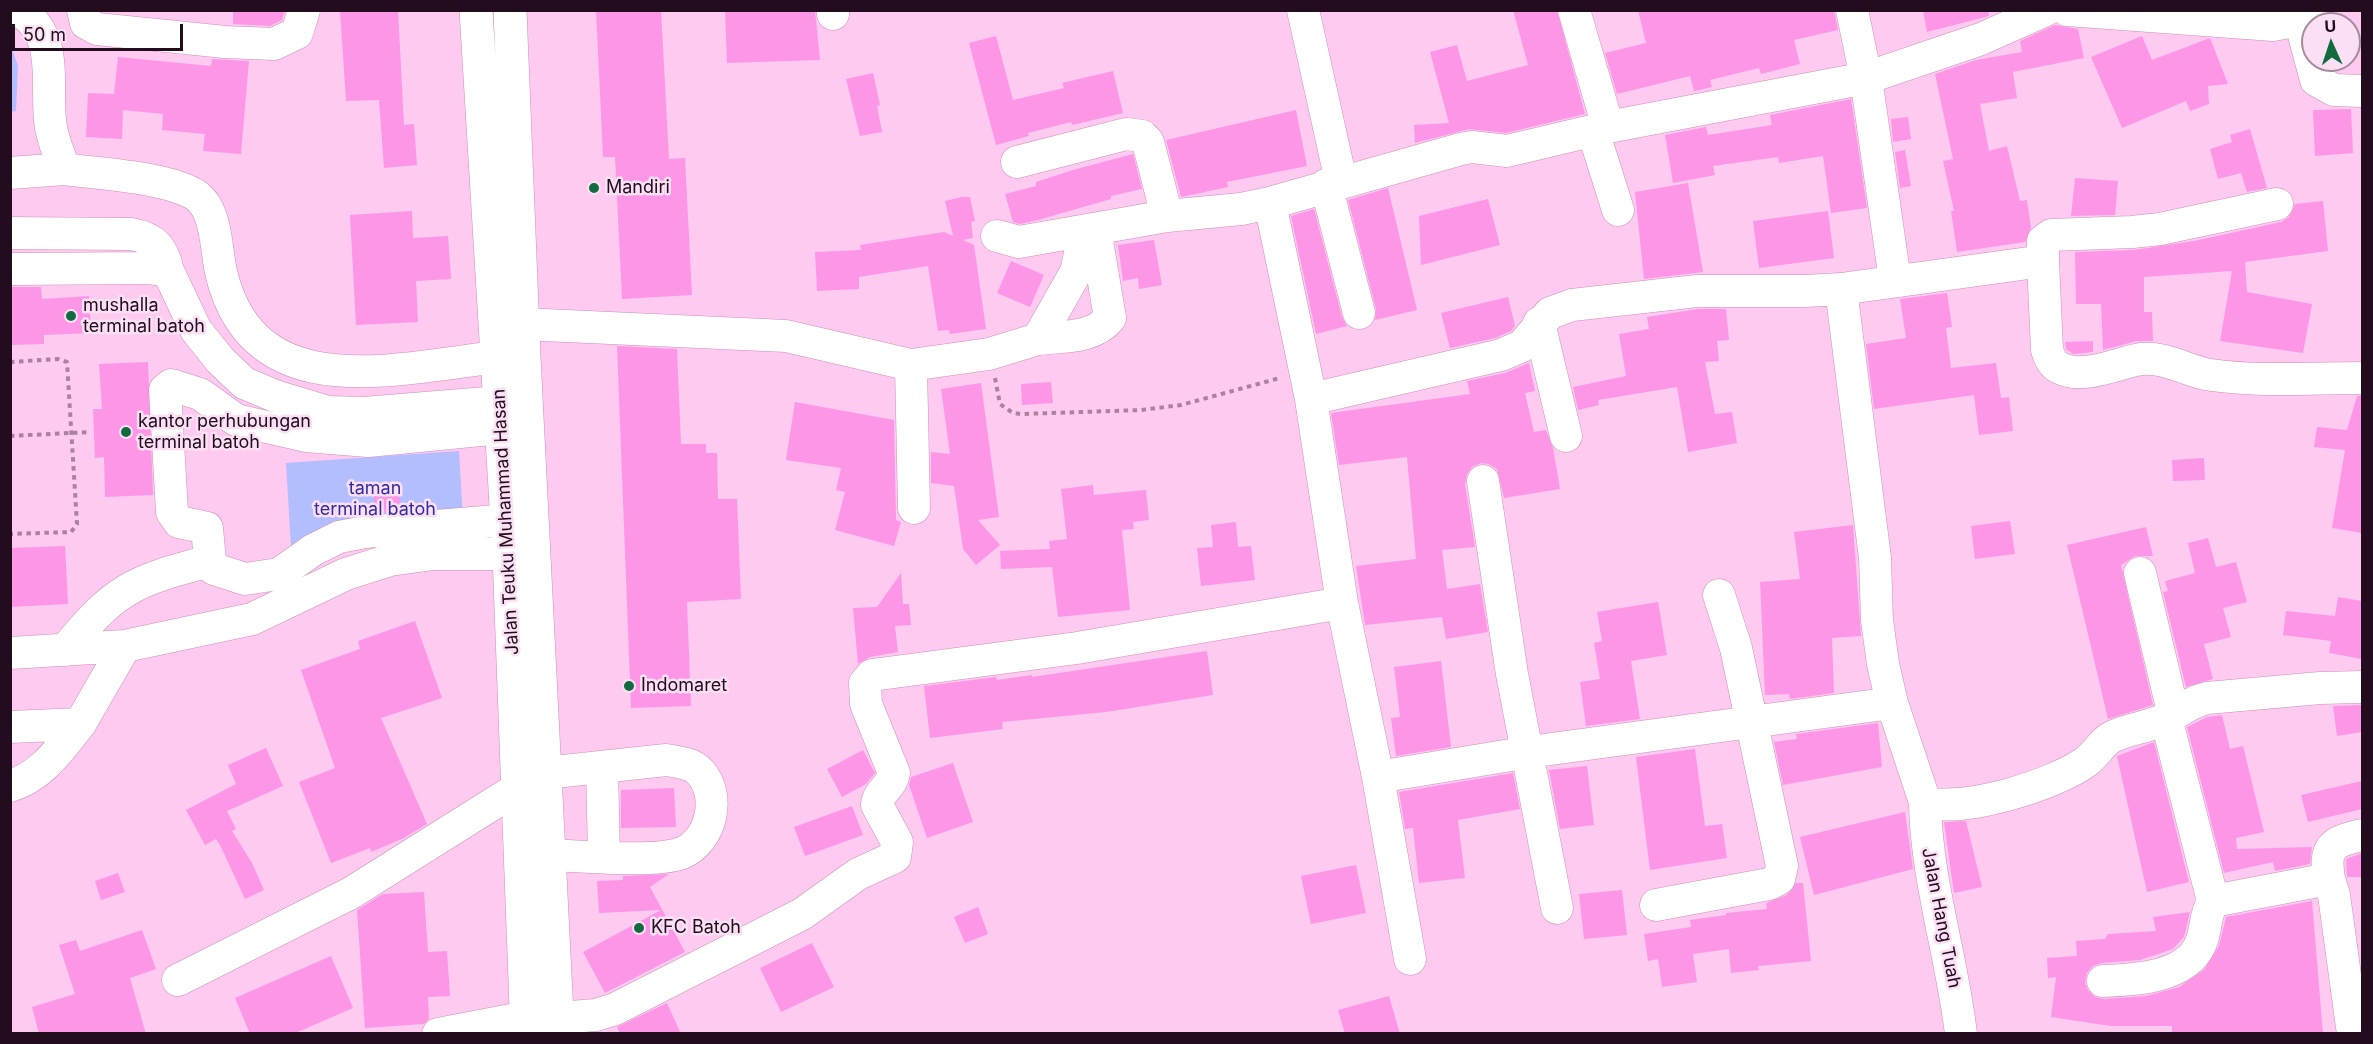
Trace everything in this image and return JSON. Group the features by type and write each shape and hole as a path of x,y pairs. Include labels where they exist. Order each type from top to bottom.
{"highway":[{"name":"Jalan Teuku Muhammad Hasan","path":"476,10 511,357 522,554 542,1026"},
{"name":"Jalan Teuku Muhammad Hasan","path":"510,10 522,324 511,357"},
{"name":"Jalan Teuku Muhammad Hasan","path":"531,781 549,855 542,1026"}],"street":[{"path":"18,10 29,17 41,32 49,55 50,121 64,169"},
{"path":"83,10 86,23 97,29 225,42 274,44 297,33 304,10"},
{"path":"1303,10 1359,313"},
{"path":"1574,10 1618,210"},
{"path":"1852,10 1866,78 1895,280"},
{"path":"997,236 1019,242 1167,216 1241,209 1461,149 1472,147 1507,151 1601,129 1866,78 1981,39 2046,10"},
{"path":"2067,10 2273,25 2301,16"},
{"path":"2315,72 2316,80 2334,90 2362,91"},
{"path":"1017,162 1126,134 1142,136 1148,142 1167,216"},
{"path":"10,173 64,169 171,184 199,198 210,215 225,288 243,324 261,343 288,362 321,370 366,371 511,357"},
{"path":"1269,203 1308,385 1342,603 1378,777 1410,959"},
{"path":"2277,204 2160,229 2051,235 2043,242 2047,350 2050,361 2060,369 2073,371 2098,369 2143,359 2182,365 2209,375 2362,378"},
{"path":"522,324 786,336 911,365 989,354 1038,339 1080,335 1101,328 1110,318 1090,230"},
{"path":"1038,339 1076,272 1090,230"},
{"path":"10,233 131,234 147,237 157,243 196,330 220,360 244,383 255,387 328,412 514,415"},
{"path":"1308,385 1501,356 1522,346 1539,323 1560,309 1615,298 1697,291 1841,289 2043,261"},
{"path":"10,268 149,267 168,271"},
{"name":"Jalan Hang Tuah","path":"1841,289 1875,558 1877,620 1892,703 1925,801 1926,841 1956,987 1961,1034"},
{"path":"1539,323 1566,435"},
{"path":"911,365 914,508"},
{"path":"514,415 368,441 306,436 236,420 200,394 171,385 165,390 172,512 179,522 207,528 210,561 219,572 245,579 279,574 313,550 339,537 365,532 520,519"},
{"path":"1483,481 1512,675 1557,908"},
{"path":"10,653 125,646 252,619 346,574 390,560 433,554 522,554"},
{"path":"65,650 96,612 120,593 150,577 210,561"},
{"path":"2103,981 2146,979 2186,961 2201,944 2204,922 2213,901 2139,573"},
{"path":"1656,905 1769,884 1779,879 1782,866 1736,648 1719,595"},
{"path":"438,1034 542,1026 615,1009 802,914 858,874 895,857 897,842 877,805 880,794 890,786 894,772 866,704 865,683 872,675 1077,648 1342,603"},
{"path":"10,786 24,782 45,767 80,724 125,646"},
{"path":"1925,801 1939,806 1955,805 2030,789 2087,761 2108,740 2170,715 2189,703 2207,698 2320,688 2362,687"},
{"path":"1378,777 1528,753 1892,703"},
{"path":"10,727 80,724"},
{"path":"178,980 351,893 531,781 602,767 666,760 685,763 699,770 707,782 711,809 707,832 695,846 680,854 659,856 549,855"},
{"path":"602,767 604,856"},
{"path":"2353,1034 2327,856 2331,846 2340,840 2362,836"},
{"path":"2213,901 2329,879"}],"path":[{"path":"989,354 1000,404 1013,413 1021,414 1141,410 1308,385"},
{"path":"10,362 58,359 67,362 76,528 71,532 10,534"},
{"path":"10,436 90,432"}],"green space":[{"path":"11,46 18,66 16,111 11,112"},
{"name":"taman terminal batoh","path":"459,451 464,536 291,548 286,463"}],"building":[{"path":"233,10 285,10 282,20 270,26 233,24"},
{"path":"340,10 398,10 404,125 414,124 417,165 384,168 379,100 346,101"},
{"path":"596,10 661,10 669,159 685,158 692,295 622,299 615,157 603,157"},
{"path":"725,10 815,10 820,60 727,63"},
{"path":"1513,10 1557,10 1585,114 1506,133 1469,129 1415,143 1414,125 1449,123 1430,52 1457,45 1467,81 1528,65"},
{"path":"1638,10 1834,10 1838,30 1794,40 1800,64 1761,74 1759,68 1710,80 1712,87 1694,91 1690,76 1617,94 1605,53 1646,43"},
{"path":"1923,10 1988,10 1989,16 1927,32"},
{"path":"2055,25 2078,29 2084,58 2013,72 2017,98 1980,104 1989,151 2007,146 2020,201 2027,200 2031,228 2025,242 1957,252 1951,211 1954,211 1943,161 1953,159 1935,74 1976,60 2022,52 2020,41"},
{"path":"996,36 1013,100 1064,88 1062,83 1113,71 1123,113 1072,125 1071,122 1028,133 1029,136 996,145 969,43"},
{"path":"2142,36 2152,60 2210,38 2228,84 2208,86 2209,104 2190,111 2186,101 2122,128 2091,57"},
{"path":"118,57 211,66 212,59 249,61 241,154 203,151 205,134 162,130 163,114 123,110 122,139 86,137 88,93 114,94"},
{"path":"873,73 880,105 877,106 882,132 860,136 846,79"},
{"path":"1851,99 1867,208 1831,213 1823,156 1779,163 1778,157 1713,166 1715,175 1673,183 1665,135 1706,127 1708,135 1772,125 1770,115"},
{"path":"2351,109 2353,153 2315,156 2313,110"},
{"path":"1296,110 1307,166 1227,182 1228,187 1181,197 1166,140"},
{"path":"1908,117 1911,139 1893,142 1891,119"},
{"path":"2250,129 2267,188 2247,192 2241,173 2218,179 2210,149 2232,142 2230,135"},
{"path":"1905,150 1911,186 1900,188 1895,152"},
{"path":"1133,154 1142,189 1111,196 1111,199 1038,220 1020,224 1013,222 1005,194 1036,186 1036,182 1073,170"},
{"path":"2075,178 2118,181 2115,215 2071,216"},
{"path":"1688,183 1703,272 1644,279 1635,192"},
{"path":"1388,188 1417,310 1375,320 1376,309 1348,200"},
{"path":"970,197 975,221 971,222 973,238 963,240 974,245 986,329 950,334 949,330 938,331 928,266 859,277 859,289 817,291 815,252 861,250 860,245 944,232 953,236 945,201"},
{"path":"1488,199 1500,245 1421,265 1419,216"},
{"path":"2323,201 2328,251 2245,262 2247,292 2312,304 2303,353 2220,341 2232,271 2144,277 2144,312 2152,312 2153,341 2137,341 2103,350 2101,304 2076,304 2075,252 2134,250 2194,241 2281,222 2289,217 2295,204"},
{"path":"1314,209 1342,317 1347,326 1316,334 1291,216"},
{"path":"412,211 413,238 448,236 451,279 416,281 418,322 356,325 350,215"},
{"path":"1828,211 1834,258 1759,268 1753,221"},
{"path":"1154,240 1162,285 1139,289 1138,278 1123,281 1118,245"},
{"path":"1011,261 1044,275 1030,307 997,293"},
{"path":"10,287 41,287 42,299 89,296 91,333 44,335 44,344 10,345"},
{"path":"1947,293 1952,327 1946,328 1951,368 1996,363 2001,398 2009,397 2013,431 1979,435 1974,395 1874,409 1866,344 1906,338 1900,299"},
{"path":"1508,297 1515,326 1511,331 1495,338 1450,348 1441,313"},
{"path":"1698,309 1726,309 1729,340 1717,341 1719,361 1705,362 1715,414 1732,412 1737,443 1688,452 1677,387 1598,400 1599,405 1578,410 1573,387 1626,376 1619,334 1649,329 1647,317"},
{"path":"2093,341 2093,352 2073,354 2066,349 2065,342"},
{"path":"617,346 677,349 681,444 706,444 706,453 717,453 718,499 737,499 741,599 687,602 691,706 631,708"},
{"name":"kantor perhubungan terminal batoh","path":"148,362 153,495 105,497 104,457 95,458 93,409 102,409 99,364"},
{"path":"1529,363 1535,391 1525,393 1534,432 1546,430 1553,448 1560,489 1504,498 1497,469 1489,464 1481,463 1472,467 1467,474 1465,484 1475,547 1442,550 1447,589 1480,584 1488,632 1446,639 1442,617 1365,625 1356,566 1416,559 1407,457 1339,465 1331,413 1470,394 1467,381 1505,373"},
{"path":"1051,382 1053,403 1022,405 1021,384"},
{"path":"981,383 999,517 978,520 1000,545 976,565 963,549 954,486 931,483 931,452 950,454 941,389"},
{"path":"2357,396 2362,396 2362,533 2332,528 2345,450 2314,447 2317,427 2347,430"},
{"path":"795,402 894,420 896,520 901,522 894,546 835,530 845,492 836,490 841,468 786,460"},
{"path":"2204,458 2205,480 2173,481 2172,460"},
{"path":"1093,485 1094,495 1146,490 1149,520 1133,522 1134,529 1122,530 1130,610 1058,617 1052,567 1001,569 1000,551 1050,549 1049,541 1067,539 1061,489"},
{"path":"399,488 400,511 375,513 373,489"},
{"path":"369,506 369,514 347,517 347,507"},
{"path":"2010,521 2015,554 1975,559 1971,526"},
{"path":"1236,522 1238,547 1251,546 1255,580 1201,586 1197,548 1213,547 1211,525"},
{"path":"1853,525 1861,636 1832,638 1834,693 1790,699 1789,694 1765,695 1760,582 1800,579 1794,532"},
{"path":"2146,527 2153,556 2135,556 2121,565 2153,705 2108,719 2067,545"},
{"path":"2208,538 2216,567 2236,562 2247,602 2223,608 2231,637 2204,644 2213,679 2186,687 2163,592 2168,591 2165,581 2195,573 2188,543"},
{"path":"65,546 68,604 10,607 10,548"},
{"path":"901,573 903,604 909,604 911,625 895,626 898,652 870,657 858,664 853,608 877,607"},
{"path":"2338,597 2362,601 2362,659 2329,653 2331,641 2283,635 2286,611 2335,616"},
{"path":"1658,602 1667,655 1631,661 1640,719 1586,726 1580,682 1600,679 1594,643 1602,641 1597,612"},
{"path":"415,621 442,698 381,718 427,824 404,838 371,852 370,848 331,863 299,782 335,768 301,670 360,649 358,641"},
{"path":"1207,651 1213,695 1106,712 1002,722 1003,729 930,738 924,686 996,677 997,680 1032,675 1032,677"},
{"path":"1441,661 1451,747 1396,756 1391,718 1400,717 1394,667"},
{"path":"2362,705 2362,732 2337,736 2333,706"},
{"path":"2222,715 2230,749 2243,746 2264,832 2236,838 2237,849 2312,847 2310,864 2275,871 2273,862 2224,873 2187,727 2207,717"},
{"path":"1878,723 1882,767 1783,785 1774,742 1797,739 1796,734"},
{"path":"2154,742 2189,882 2147,892 2117,756"},
{"path":"266,748 283,786 227,811 236,829 232,831 252,863 264,890 245,899 220,845 216,839 205,845 186,810 236,784 228,765"},
{"path":"1695,749 1705,826 1722,824 1727,858 1650,870 1636,757"},
{"path":"863,750 875,773 866,784 842,797 827,769"},
{"path":"953,763 973,822 927,838 909,785 911,777"},
{"path":"1587,766 1594,825 1560,829 1549,770"},
{"path":"1513,773 1520,809 1458,820 1465,878 1419,883 1413,828 1405,829 1399,792"},
{"path":"2362,781 2362,809 2308,822 2301,795"},
{"path":"674,788 676,827 621,828 621,790"},
{"path":"852,806 863,835 805,856 794,827"},
{"path":"1905,812 1913,869 1814,895 1800,837"},
{"path":"1966,821 1982,887 1954,893 1944,822"},
{"path":"2362,853 2362,877 2347,877 2346,859"},
{"path":"1356,865 1366,913 1311,924 1301,876"},
{"path":"118,873 125,892 101,900 95,881"},
{"path":"669,874 650,887 685,952 605,993 583,952 661,910 599,913 597,881 623,880 623,876"},
{"path":"1796,883 1803,883 1811,961 1758,966 1759,970 1731,973 1729,949 1693,954 1697,982 1662,987 1658,959 1648,961 1644,934 1691,927 1690,920 1726,915 1726,913 1767,909 1766,903 1787,895"},
{"path":"1622,890 1627,935 1584,939 1579,894"},
{"path":"424,892 428,952 447,951 450,996 428,997 429,1019 424,1024 365,1028 357,910 383,894"},
{"path":"2312,901 2323,1034 2172,1034 2172,1026 2111,1026 2051,1017 2056,977 2048,978 2047,958 2077,956 2076,941 2105,939 2108,934 2156,931 2153,917 2190,912 2184,937 2173,949 2140,960 2102,963 2093,966 2087,973 2085,982 2088,990 2095,997 2104,999 2146,996 2179,987 2204,970 2219,946 2226,917"},
{"path":"978,907 988,934 965,943 954,917"},
{"path":"142,930 156,969 130,978 146,1034 39,1034 32,1007 75,994 59,945 76,940 80,951"},
{"path":"812,943 834,987 781,1012 760,968"},
{"path":"331,956 353,1008 293,1034 250,1034 235,998"},
{"path":"1389,996 1400,1034 1345,1034 1338,1010"},
{"path":"667,1003 681,1034 620,1034 617,1027"}],"place":[{"name":"Mandiri","path":"594,188"},
{"name":"mushalla terminal batoh","path":"71,316"},
{"name":"kantor perhubungan terminal batoh","path":"126,432"},
{"name":"Indomaret","path":"629,686"},
{"name":"KFC Batoh","path":"639,928"}]}
